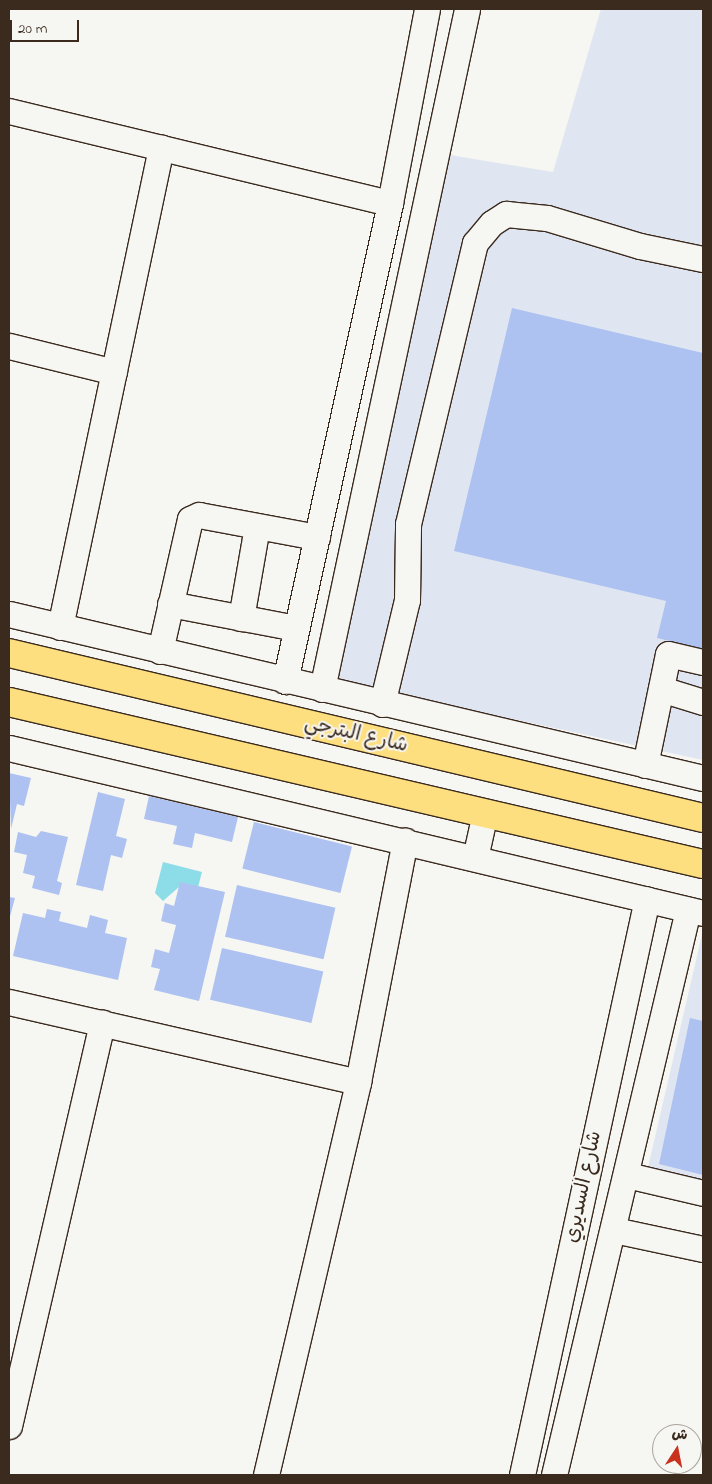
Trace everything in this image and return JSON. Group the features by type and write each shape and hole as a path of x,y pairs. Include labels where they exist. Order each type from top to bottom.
{"main road":[{"name":"شارع البترجي","path":"9,653 703,818"},
{"path":"9,702 703,864"}],"street":[{"path":"285,681 390,203 427,9"},
{"path":"322,689 466,9"},
{"path":"9,111 390,203"},
{"path":"60,627 161,148"},
{"path":"382,704 407,600 408,524 475,243 492,223 506,214 547,218 640,246 703,259"},
{"path":"9,346 114,372"},
{"path":"160,651 190,519 199,515 317,537"},
{"path":"241,618 257,526"},
{"path":"170,604 296,628"},
{"name":"شارع البترجي","path":"9,614 645,765 701,770"},
{"path":"645,765 668,654 703,662"},
{"path":"661,690 703,702"},
{"path":"9,748 696,911"},
{"path":"475,858 485,813"},
{"path":"266,1475 358,1082 405,842"},
{"name":"شارع السديري","path":"522,1475 647,899"},
{"name":"شارع السديري","path":"554,1475 627,1175 696,911"},
{"path":"9,1002 358,1082"},
{"path":"9,1426 102,1023"},
{"path":"627,1175 703,1193"},
{"path":"614,1230 703,1249"}],"shaded area":[{"path":"601,9 703,9 703,760 336,681 450,155 553,172"},
{"path":"703,930 703,1203 643,1189"}],"water":[{"path":"163,862 202,872 197,891 179,887 163,901 155,893"}],"building":[{"path":"512,308 703,353 703,649 657,638 666,601 454,551"},
{"path":"9,773 31,778 24,806 17,804 11,829"},
{"path":"98,792 125,799 116,836 127,839 122,858 111,855 103,891 76,885"},
{"path":"149,796 238,817 232,842 195,833 192,848 173,844 177,826 144,819"},
{"path":"254,822 352,846 340,893 242,869"},
{"path":"41,831 68,837 57,881 62,883 59,895 32,888 35,876 23,873 27,855 14,852 18,832 36,837"},
{"path":"180,882 225,892 199,1001 154,990 160,969 151,967 155,949 169,953 176,925 161,921 165,903 174,906"},
{"path":"237,885 335,908 323,959 225,937"},
{"path":"9,897 15,898 9,920"},
{"path":"47,909 61,912 59,921 87,928 90,915 108,920 105,933 127,938 118,980 13,956 23,913 45,918"},
{"path":"222,948 323,971 311,1023 210,1000"},
{"path":"690,1018 703,1021 703,1175 659,1164"}]}
